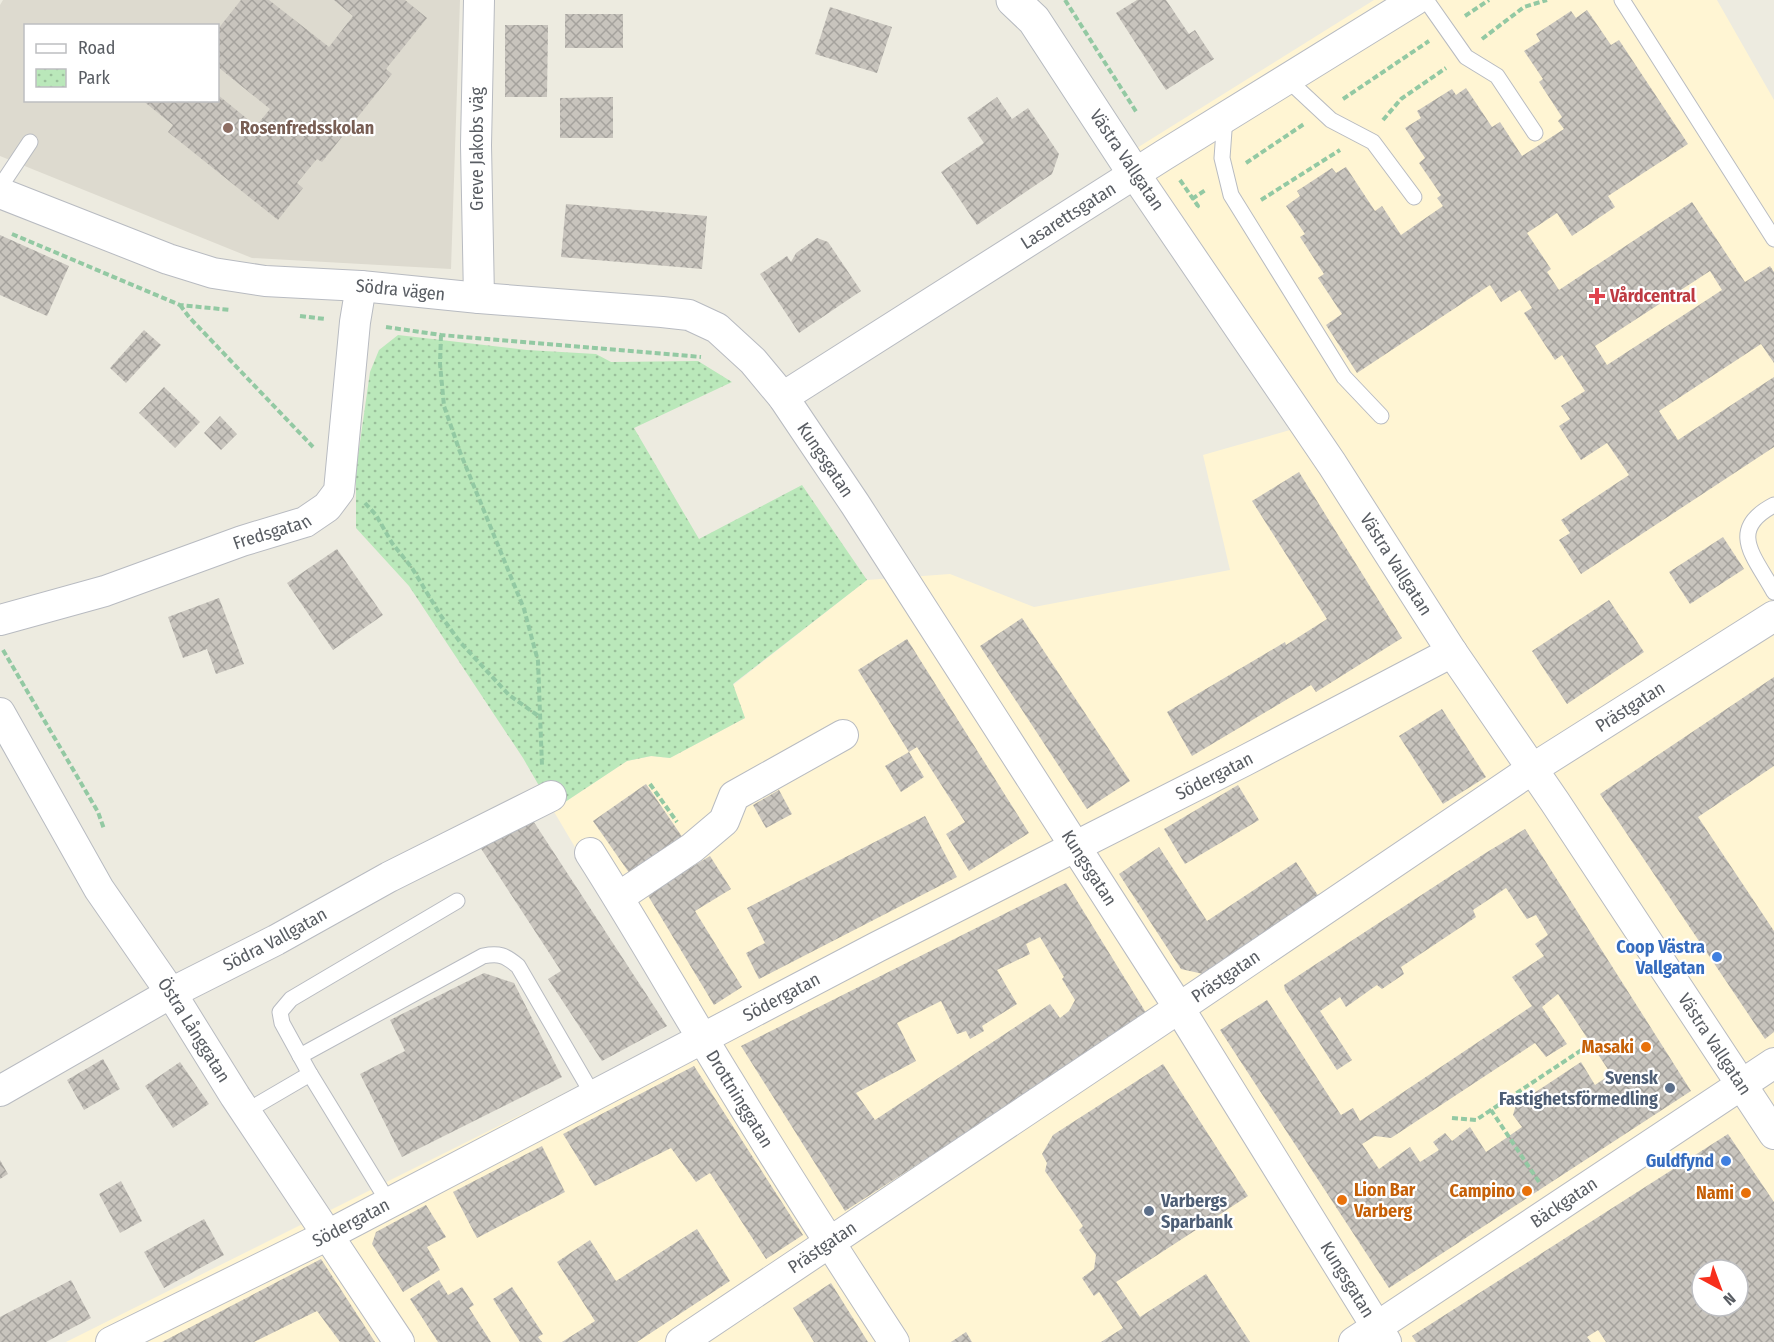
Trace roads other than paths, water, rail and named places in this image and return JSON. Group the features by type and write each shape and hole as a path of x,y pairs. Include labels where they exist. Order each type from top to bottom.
{"street":[{"name":"Greve Jakobs väg","path":"479,0 476,146 479,298"},
{"name":"Västra Vallgatan","path":"1013,0 1034,20 1134,173 1332,464 1452,652 1774,1134"},
{"name":"Lasarettsgatan","path":"783,397 1134,173 1415,0"},
{"name":"Södra vägen","path":"0,193 168,259 213,273 265,281 360,286 689,315 717,328 753,361 783,397"},
{"name":"Fredsgatan","path":"0,620 105,591 242,541 305,522 327,507 339,491 360,286"},
{"name":"Kungsgatan","path":"783,397 855,504 1179,1008 1372,1337"},
{"name":"Prästgatan","path":"681,1342 1532,770 1774,616"},
{"name":"Södergatan","path":"111,1342 326,1236 877,947 1452,652"},
{"name":"Östra Långgatan","path":"0,713 99,889 171,993 326,1236 399,1342"},
{"path":"619,897 692,848 724,821 734,796 843,735"},
{"name":"Södra Vallgatan","path":"0,1091 171,993 276,940 389,877 551,796"},
{"name":"Drottninggatan","path":"590,853 829,1243 894,1342"},
{"name":"Bäckgatan","path":"1372,1337 1774,1063"}],"lane":[{"path":"1426,0 1466,57 1497,76 1535,133"},
{"path":"1622,0 1774,239"},
{"path":"1287,79 1331,120 1373,142 1414,197"},
{"path":"1225,117 1222,158 1231,195 1344,377 1381,416"},
{"path":"0,187 30,142"},
{"path":"1774,505 1749,525 1747,538 1774,592"},
{"path":"389,1203 310,1074 282,1023 280,1012 291,999 457,901"},
{"path":"300,1056 483,956 497,953 506,956 518,966 593,1095"},
{"path":"245,1112 310,1074"}],"place":[{"name":"Rosenfredsskolan","path":"228,128"},
{"name":"Vårdcentral","path":"1597,296"},
{"name":"Coop Västra Vallgatan","path":"1717,957"},
{"name":"Masaki","path":"1646,1047"},
{"name":"Svensk Fastighetsförmedling","path":"1670,1088"},
{"name":"Guldfynd","path":"1726,1161"},
{"name":"Campino","path":"1527,1191"},
{"name":"Nami","path":"1746,1193"},
{"name":"Lion Bar Varberg","path":"1342,1200"},
{"name":"Varbergs Sparbank","path":"1149,1211"}]}
